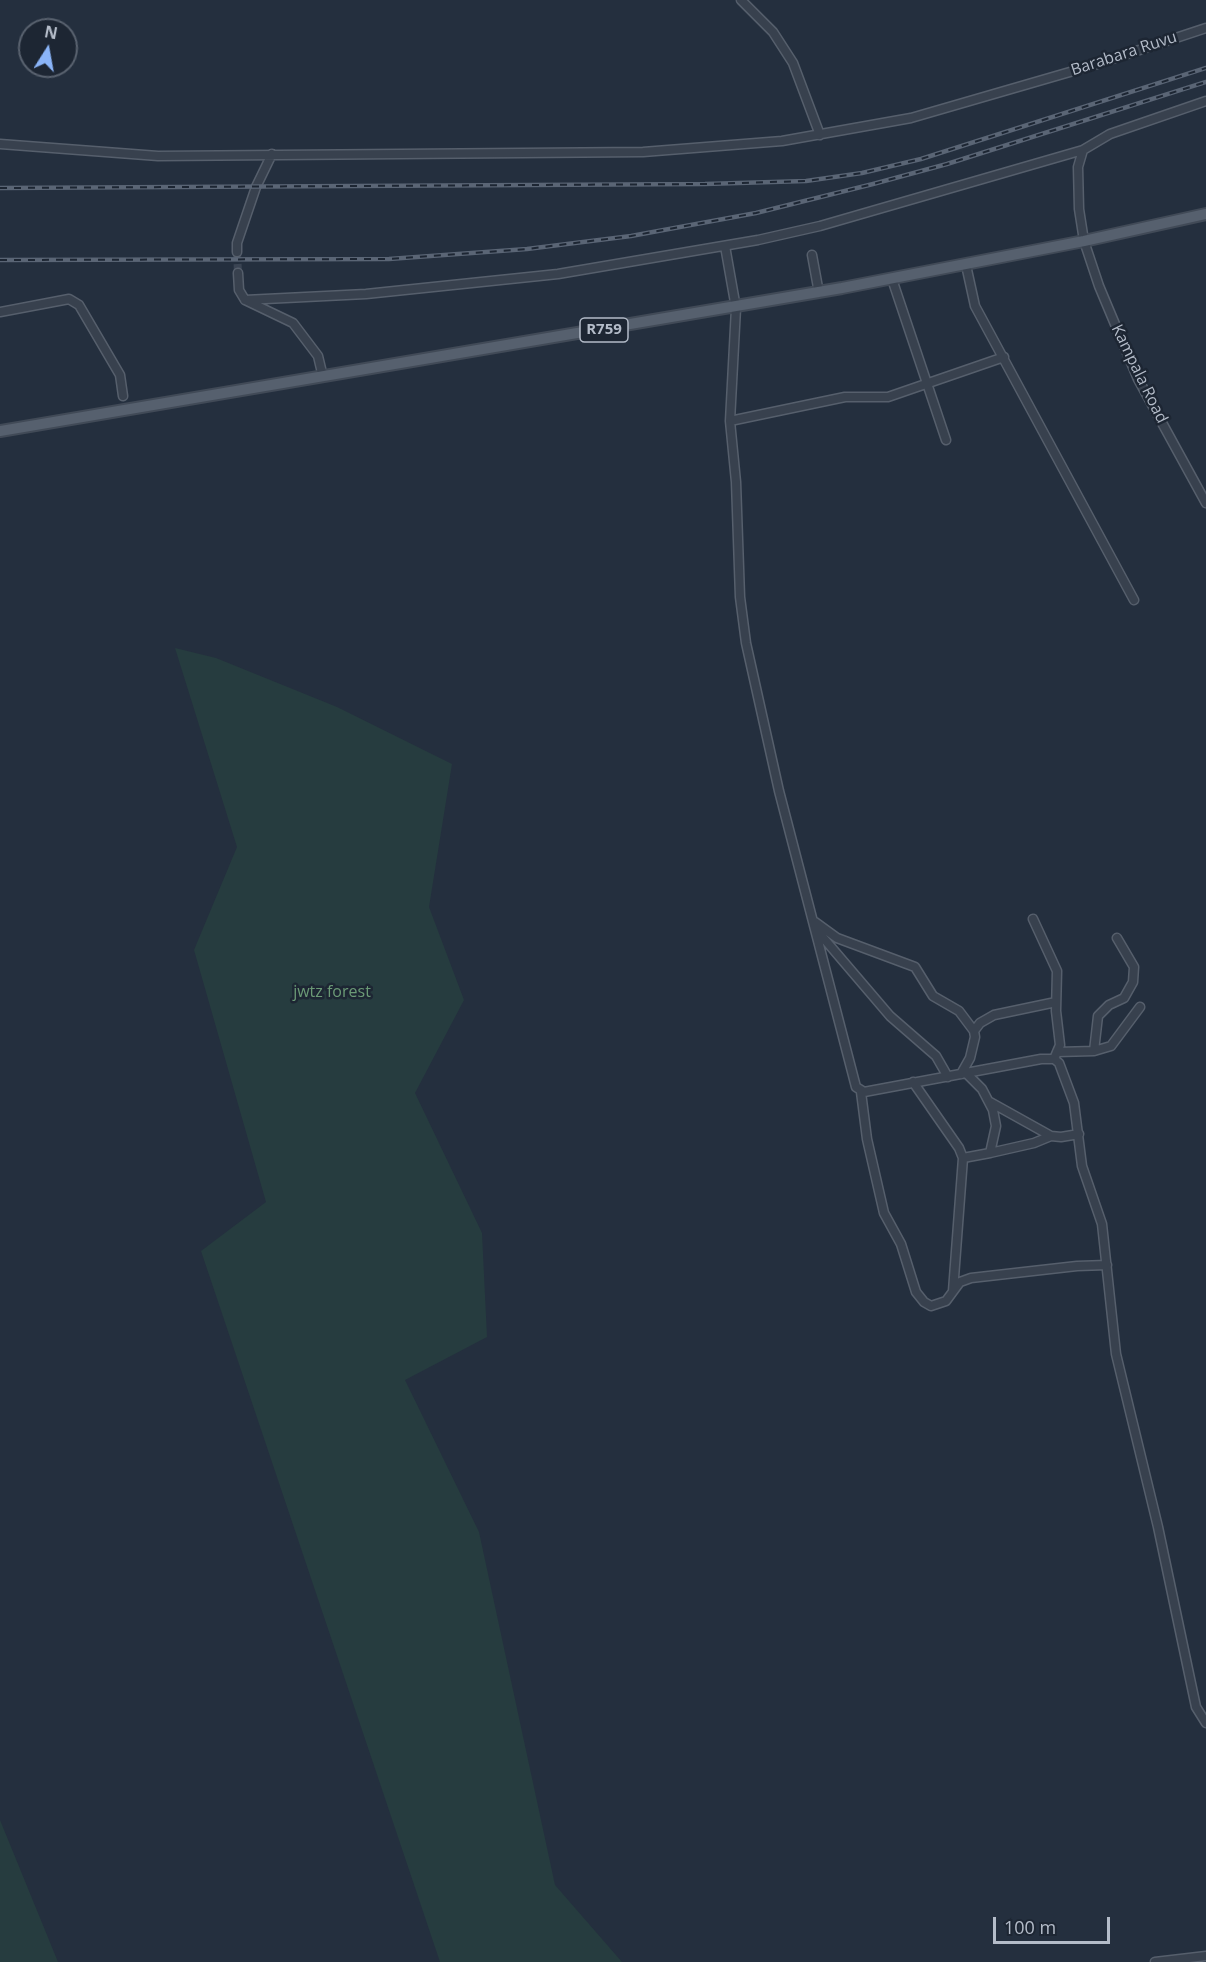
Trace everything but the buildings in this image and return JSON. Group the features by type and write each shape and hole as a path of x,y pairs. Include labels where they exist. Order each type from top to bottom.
{"main road":[{"name":"R759","path":"0,431 819,293 1084,241 1206,214"}],"street":[{"path":"741,0 773,32 793,63 820,135"},
{"name":"Barabara Ruvu","path":"0,144 158,156 643,152 782,141 911,118 1206,28"},
{"path":"245,300 366,294 558,274 725,246 820,226 1083,150 1110,134 1206,101"},
{"name":"Kampala Road","path":"1083,150 1078,167 1084,241 1099,286 1138,380 1206,503"},
{"path":"237,252 237,243 248,209 272,154"},
{"path":"725,246 735,308 730,421 736,482 740,597 746,643 779,791 818,931 856,1087 861,1092 867,1139 880,1200 901,1244 916,1292 924,1302 931,1306 946,1301 960,1282 971,1278 1077,1266 1107,1265"},
{"path":"812,255 819,293"},
{"path":"966,265 975,306 1134,600"},
{"path":"238,273 239,290 245,300 293,323 318,356 323,377"},
{"path":"892,279 946,440"},
{"path":"0,312 69,299 79,305 120,375 123,396"},
{"path":"730,421 845,397 888,397 1004,357"},
{"path":"1033,919 1057,971 1056,1002 1060,1045 1056,1056 1074,1103 1086,1182 1102,1224 1116,1354 1158,1527 1196,1707 1206,1723"},
{"path":"815,921 837,938 915,967 933,996 959,1011 974,1031"},
{"path":"818,931 890,1016 936,1056 948,1077"},
{"path":"1094,1051 1098,1016 1108,1005 1124,998 1133,982 1134,967 1117,938"},
{"path":"964,1074 972,1052 974,1031 980,1023 994,1015 1056,1002"},
{"path":"861,1092 1094,1051 1115,1043 1140,1007"},
{"path":"964,1074 987,1100 1051,1136 1079,1134"},
{"path":"913,1083 959,1148 963,1158 953,1292"},
{"path":"987,1100 996,1126 990,1153"},
{"path":"963,1158 1034,1143 1051,1136"},
{"path":"1155,1962 1206,1956"}],"green space":[{"name":"jwtz forest","path":"175,648 216,658 337,707 452,764 429,907 464,1000 415,1093 482,1233 487,1337 405,1380 479,1532 555,1885 622,1962 440,1962 201,1251 266,1202 194,950 237,847"},
{"path":"0,1820 58,1962 0,1962"}],"tunnel":[{"path":"237,252 238,273"}],"railway":[{"path":"0,188 705,184 806,181 862,173 921,159 1206,68"},
{"path":"0,260 389,259 527,249 631,236 756,213 873,184 947,164 1206,82"}]}
